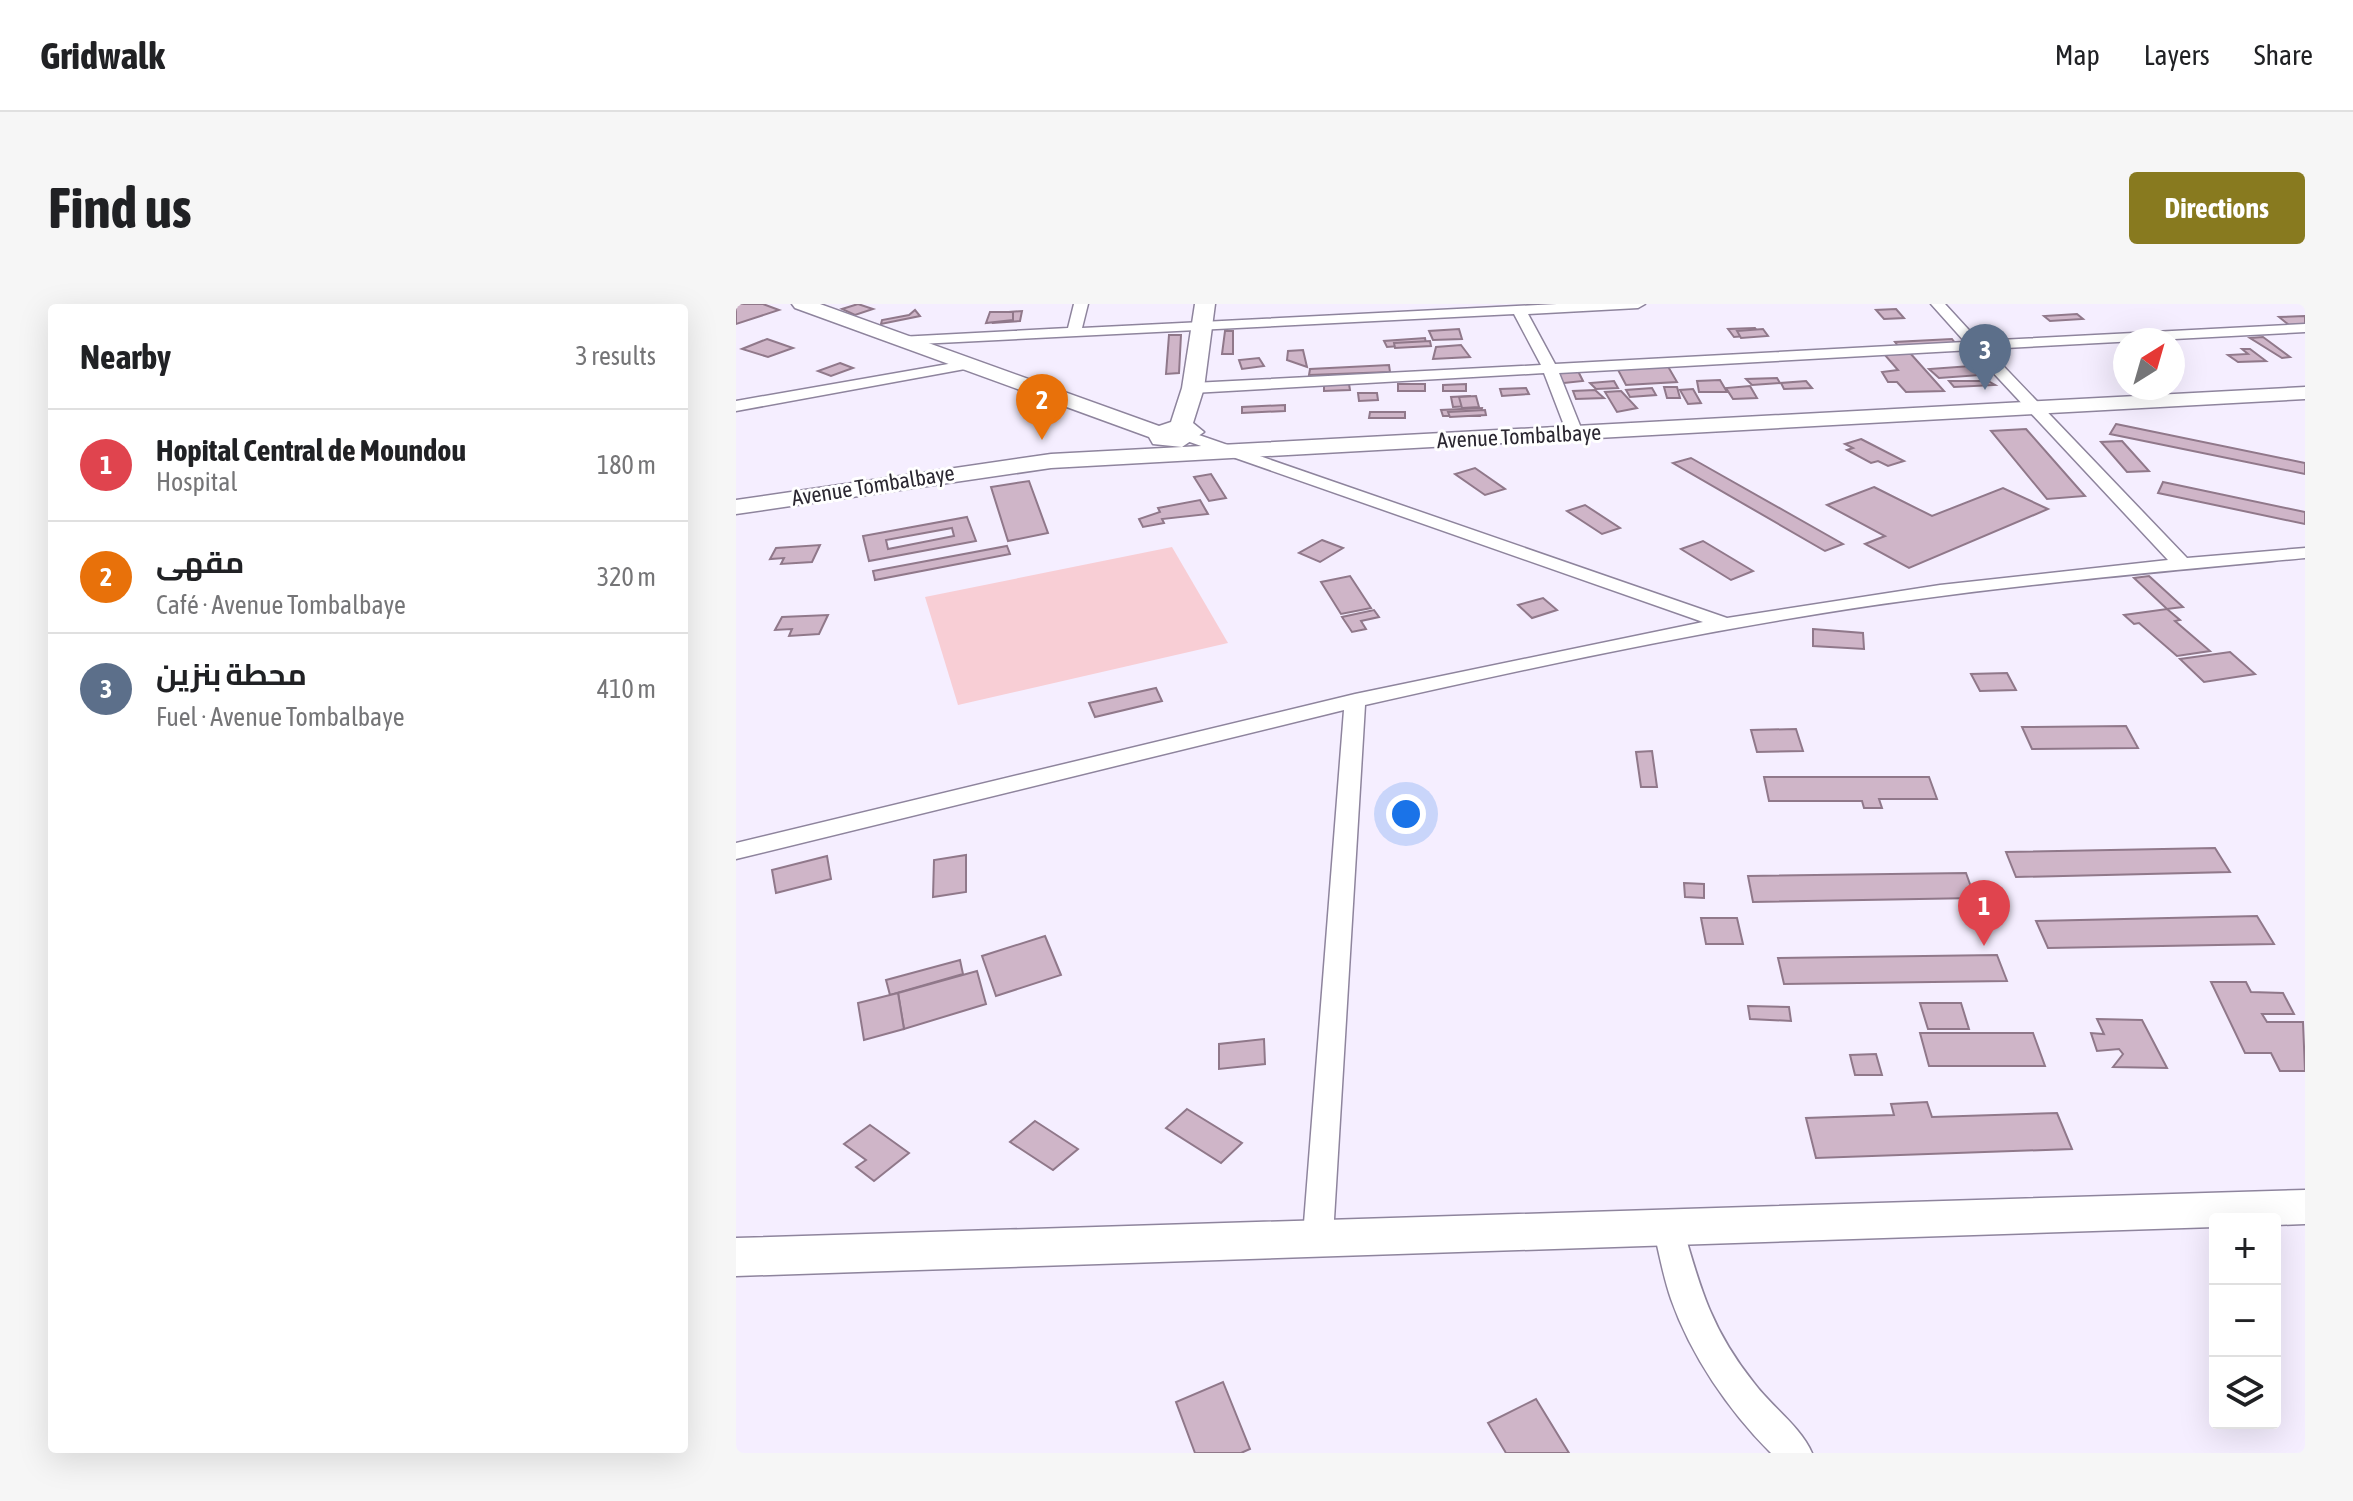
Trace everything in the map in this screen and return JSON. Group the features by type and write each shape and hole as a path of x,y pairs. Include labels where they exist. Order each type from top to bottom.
{"street":[{"path":"802,304 1113,417 1237,452 1726,624"},
{"path":"1074,332 1081,304"},
{"path":"899,341 1074,332 1204,314 1519,310 1638,304"},
{"path":"1938,304 2032,408 2182,564"},
{"path":"1519,310 1550,369 1575,433"},
{"path":"1106,455 1171,433 1193,388 1204,314"},
{"path":"1193,388 2305,328"},
{"path":"736,406 971,364"},
{"name":"Avenue Tombalbaye","path":"736,507 967,470 1106,455 1237,452 2305,393"},
{"path":"736,851 1355,700 1726,624 1905,597 2182,564 2305,553"},
{"path":"1318,1236 1355,700"},
{"path":"736,1257 1318,1236 2305,1207"},
{"path":"1668,1228 1691,1310 1726,1370 1760,1417 1795,1453"}],"shaded area":[{"path":"1172,547 1228,643 958,705 925,597"}],"building":[{"path":"736,304 763,304 779,310 736,324"},
{"path":"858,304 873,309 855,315 842,309"},
{"path":"1896,309 1904,318 1884,319 1876,310"},
{"path":"915,310 920,316 881,324 882,320 909,315"},
{"path":"1022,311 1020,321 993,323 996,313"},
{"path":"990,312 1013,312 1013,320 986,323"},
{"path":"2077,314 2083,319 2050,321 2044,316"},
{"path":"2305,316 2305,324 2289,325 2279,317"},
{"path":"1755,328 1760,335 1734,337 1728,329"},
{"path":"1459,329 1462,339 1433,340 1429,331"},
{"path":"1763,329 1768,336 1741,338 1737,331"},
{"path":"1225,331 1233,331 1233,354 1222,354"},
{"path":"1169,335 1181,335 1179,373 1166,374"},
{"path":"2263,337 2290,357 2282,358 2250,338"},
{"path":"1425,338 1426,344 1387,347 1384,341"},
{"path":"767,339 793,348 768,357 742,349"},
{"path":"1952,339 1956,344 1899,347 1895,342"},
{"path":"1430,341 1431,346 1395,348 1394,343"},
{"path":"1461,345 1470,357 1433,359 1436,347"},
{"path":"2242,349 2250,349 2266,361 2238,362 2228,355 2248,354"},
{"path":"1303,350 1307,367 1287,360 1288,351"},
{"path":"1910,353 1944,391 1906,392 1897,382 1888,382 1882,372 1898,370 1884,354"},
{"path":"1259,358 1264,366 1242,369 1239,360"},
{"path":"840,363 853,368 831,376 818,371"},
{"path":"1666,363 1677,382 1626,385 1616,366"},
{"path":"1389,365 1390,372 1309,375 1310,369"},
{"path":"1971,366 1981,375 1939,378 1929,369"},
{"path":"1555,371 1578,371 1583,381 1564,383 1557,380"},
{"path":"1777,378 1780,383 1752,385 1746,379"},
{"path":"1720,380 1727,392 1699,392 1697,381"},
{"path":"1614,381 1618,388 1596,389 1590,383"},
{"path":"1806,381 1812,388 1784,389 1781,383"},
{"path":"1949,381 1988,381 1995,385 1954,387"},
{"path":"1349,384 1350,390 1324,391 1324,385"},
{"path":"1398,384 1425,384 1425,391 1398,391"},
{"path":"1466,384 1466,391 1443,391 1443,385"},
{"path":"1750,386 1757,398 1733,399 1726,388"},
{"path":"1664,387 1677,387 1680,398 1667,398"},
{"path":"1526,388 1529,394 1502,396 1500,389"},
{"path":"1652,388 1656,395 1630,397 1626,390"},
{"path":"1693,389 1701,403 1688,404 1680,390"},
{"path":"1595,390 1604,398 1576,399 1573,391"},
{"path":"1621,391 1637,408 1617,412 1605,392"},
{"path":"1358,393 1377,393 1378,400 1359,401"},
{"path":"1470,396 1472,406 1453,407 1451,397"},
{"path":"1476,396 1479,407 1462,408 1459,397"},
{"path":"1285,405 1285,411 1242,413 1242,407"},
{"path":"1482,408 1480,416 1443,416 1441,410"},
{"path":"1485,410 1486,415 1450,417 1448,412"},
{"path":"1370,412 1405,412 1405,418 1369,418"},
{"path":"2116,424 2305,463 2305,474 2110,434"},
{"path":"2026,429 2085,496 2047,499 1991,431"},
{"path":"1861,439 1904,461 1888,466 1878,461 1871,463 1847,450 1853,448 1845,444"},
{"path":"2122,441 2149,471 2127,472 2101,442"},
{"path":"1691,458 1843,544 1825,551 1673,463"},
{"path":"1475,468 1505,489 1485,495 1455,474"},
{"path":"1211,474 1226,498 1209,501 1194,477"},
{"path":"1029,481 1048,533 1008,541 991,487"},
{"path":"2163,482 2305,512 2305,524 2158,493"},
{"path":"1874,487 1932,516 2003,488 2048,509 1909,568 1865,544 1885,536 1827,505"},
{"path":"1200,500 1208,514 1162,519 1164,523 1143,527 1139,519 1160,512 1158,508"},
{"path":"1585,505 1620,528 1602,534 1567,511"},
{"path":"967,517 976,541 869,561 863,536","holes":["952,528 954,536 888,549 886,540"]},
{"path":"1322,540 1343,548 1320,562 1299,553"},
{"path":"1703,541 1753,571 1731,580 1681,549"},
{"path":"820,545 812,562 781,564 784,558 770,559 776,548"},
{"path":"1007,546 1010,554 875,580 873,571"},
{"path":"1350,576 1371,608 1341,614 1321,582"},
{"path":"2149,576 2183,607 2167,609 2134,578"},
{"path":"1543,598 1557,610 1532,618 1518,605"},
{"path":"2167,609 2180,620 2175,621 2210,651 2177,656 2139,623 2134,624 2124,615"},
{"path":"1374,610 1379,617 1361,621 1366,629 1352,632 1342,617"},
{"path":"828,615 819,634 789,636 792,629 775,630 782,617"},
{"path":"1813,629 1863,633 1864,649 1813,646"},
{"path":"2230,652 2255,674 2204,682 2180,659"},
{"path":"2007,673 2016,690 1980,691 1971,674"},
{"path":"1156,688 1162,701 1095,717 1089,703"},
{"path":"2126,726 2138,748 2032,749 2022,727"},
{"path":"1796,729 1803,751 1757,752 1751,730"},
{"path":"1652,751 1657,787 1641,787 1636,752"},
{"path":"1764,777 1929,777 1937,799 1879,799 1882,808 1864,808 1862,801 1769,801"},
{"path":"2215,848 2230,872 2016,877 2006,852"},
{"path":"966,855 966,892 933,897 934,860"},
{"path":"827,856 831,879 776,893 772,870"},
{"path":"1966,873 1975,898 1753,902 1748,876"},
{"path":"1684,883 1704,884 1704,898 1685,897"},
{"path":"2257,916 2274,944 2048,948 2036,921"},
{"path":"1701,918 1737,918 1743,944 1706,944"},
{"path":"1045,936 1061,975 996,996 982,956"},
{"path":"1997,955 2007,981 1784,984 1778,958"},
{"path":"960,960 963,974 890,995 886,980"},
{"path":"977,971 986,1004 904,1029 898,993"},
{"path":"2211,982 2246,982 2251,992 2283,993 2294,1014 2262,1014 2267,1022 2303,1022 2305,1071 2280,1071 2271,1053 2245,1053"},
{"path":"898,993 904,1029 864,1040 858,1003"},
{"path":"1920,1003 1961,1003 1969,1029 1928,1029"},
{"path":"1748,1006 1789,1007 1791,1021 1750,1019"},
{"path":"2097,1019 2142,1020 2167,1068 2113,1067 2123,1054 2119,1049 2097,1051 2091,1033 2104,1034"},
{"path":"1920,1033 2033,1033 2045,1066 1929,1066"},
{"path":"1264,1039 1265,1064 1219,1069 1219,1044"},
{"path":"1876,1054 1882,1075 1855,1075 1850,1055"},
{"path":"1927,1102 1932,1117 2057,1113 2072,1149 1816,1158 1806,1118 1894,1115 1891,1104"},
{"path":"1187,1109 1242,1143 1221,1163 1166,1128"},
{"path":"1035,1121 1078,1149 1053,1170 1010,1142"},
{"path":"870,1125 909,1153 874,1181 856,1167 866,1160 844,1144"},
{"path":"1223,1382 1250,1449 1241,1453 1195,1453 1176,1402"},
{"path":"1536,1399 1569,1453 1506,1453 1488,1423"}],"place":[{"name":"محطة بنزين","path":"1985,390"},
{"name":"مقهى","path":"1042,440"},
{"name":"Hopital Central de Moundou","path":"1984,946"}]}
